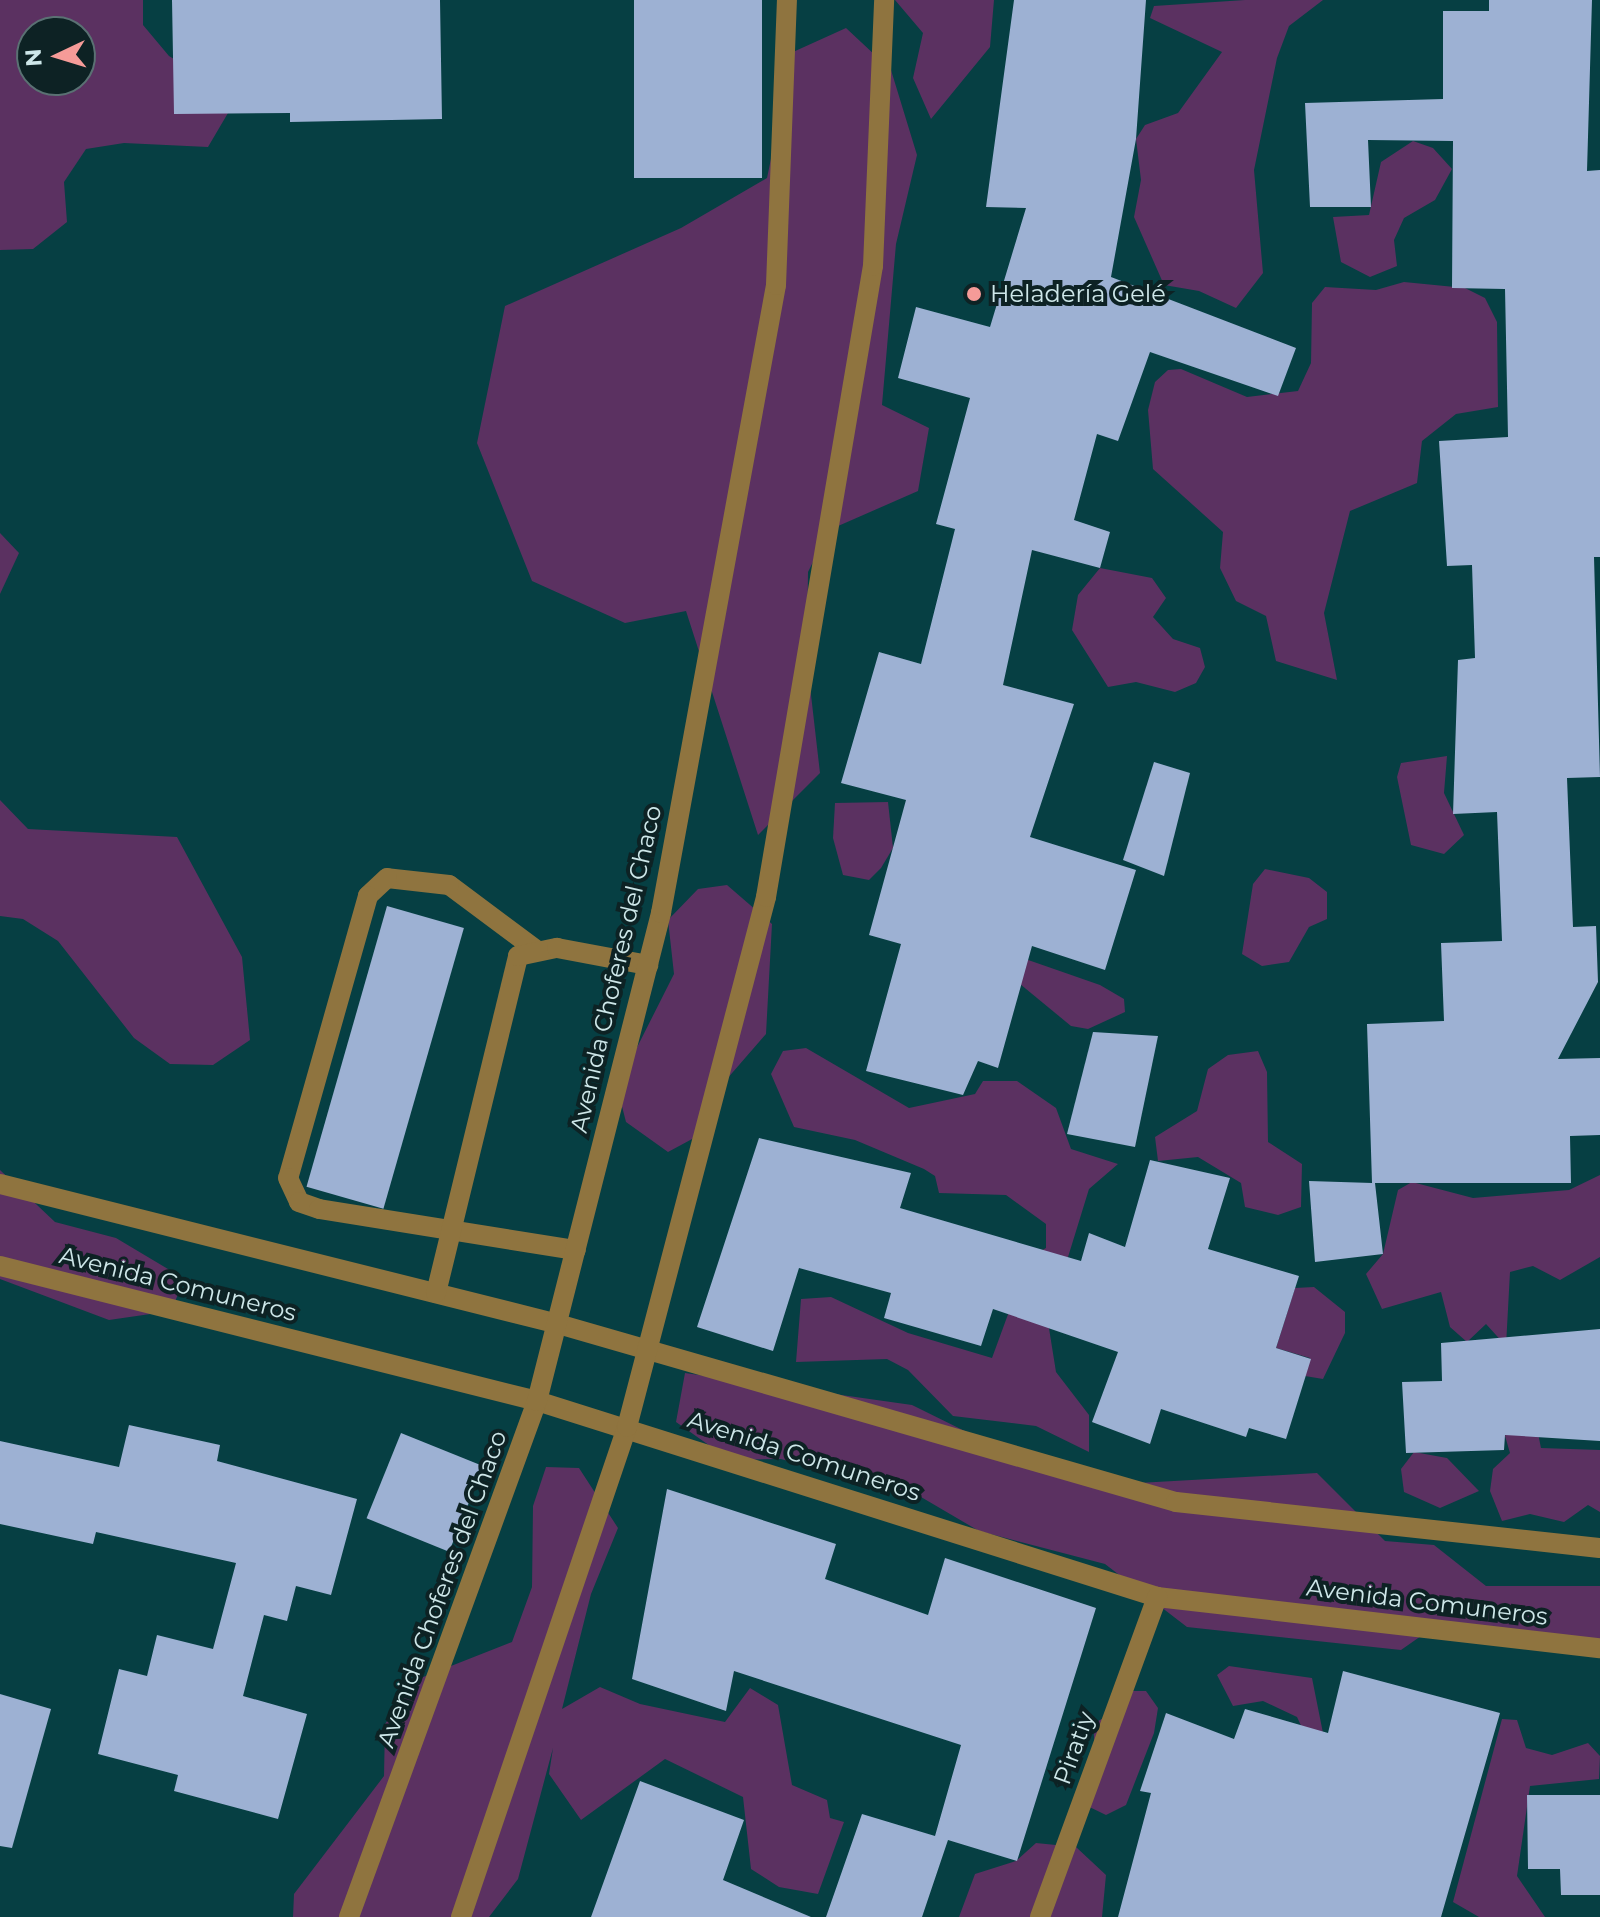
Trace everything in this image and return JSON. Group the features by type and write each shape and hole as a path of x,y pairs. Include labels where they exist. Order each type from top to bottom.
{"street":[{"name":"Avenida Choferes del Chaco","path":"349,1917 537,1401 648,965 776,285 787,0"},
{"path":"461,1917 627,1427 766,897 873,266 884,0"},
{"path":"576,1250 450,1235 299,1202 288,1178 368,896 387,878 449,885 535,949 648,965"},
{"path":"436,1293 518,956 535,949"},
{"path":"0,1184 558,1324 1176,1502 1600,1548"},
{"name":"Avenida Comuneros","path":"0,1266 537,1401 1157,1597 1600,1648"},
{"name":"Piratiy","path":"1040,1917 1157,1597"}],"shaded area":[{"path":"0,0 143,0 143,25 169,56 205,78 228,113 208,147 124,143 86,149 64,182 67,222 33,249 0,250"},
{"path":"895,0 994,0 990,47 931,119 913,78 923,33"},
{"path":"1245,0 1323,0 1289,26 1277,58 1254,170 1263,273 1236,308 1199,291 1164,285 1134,217 1141,180 1136,139 1145,125 1178,113 1222,52 1150,18 1154,6"},
{"path":"846,28 891,70 917,155 896,244 882,405 929,428 918,491 829,530 808,572 807,660 820,773 758,835 686,611 625,623 532,581 477,443 505,306 681,228 767,178 793,52"},
{"path":"1413,141 1433,148 1452,169 1435,200 1404,218 1394,240 1397,266 1370,277 1341,262 1333,217 1369,215 1381,162"},
{"path":"1404,282 1465,288 1485,298 1497,322 1498,407 1456,414 1422,441 1417,483 1350,511 1324,613 1337,680 1276,661 1266,616 1236,601 1220,568 1223,532 1153,469 1148,410 1155,382 1168,370 1181,369 1247,397 1298,391 1311,363 1312,303 1325,287 1376,290"},
{"path":"0,533 19,553 0,594"},
{"path":"1100,568 1152,578 1166,598 1153,617 1173,639 1200,648 1205,667 1196,683 1175,692 1136,682 1108,687 1072,630 1078,595"},
{"path":"1447,756 1444,793 1464,835 1444,854 1411,845 1397,777 1401,763"},
{"path":"0,800 28,829 177,837 242,957 250,1040 213,1065 170,1064 134,1038 58,941 23,919 0,916"},
{"path":"888,802 893,848 881,868 869,880 843,875 833,838 835,803"},
{"path":"1265,869 1309,878 1327,892 1327,919 1309,927 1289,962 1262,966 1242,954 1253,884"},
{"path":"727,885 772,924 766,1034 713,1095 707,1131 668,1152 626,1122 617,1087 674,974 668,920 698,889"},
{"path":"1014,955 1100,985 1124,999 1125,1012 1088,1029 1071,1026 1020,984"},
{"path":"806,1048 909,1108 975,1094 983,1081 1017,1081 1056,1108 1071,1149 1118,1164 1089,1189 1048,1322 1056,1372 1089,1415 1089,1452 1036,1426 953,1416 908,1370 887,1359 796,1362 801,1299 831,1297 908,1333 992,1358 1029,1257 1046,1248 1046,1224 1006,1195 939,1193 935,1176 924,1169 855,1140 794,1127 771,1074 783,1051"},
{"path":"1258,1051 1267,1072 1268,1142 1302,1164 1301,1207 1278,1215 1245,1207 1241,1183 1198,1157 1158,1161 1155,1137 1197,1111 1208,1069 1228,1055"},
{"path":"0,1170 55,1222 116,1238 173,1272 179,1292 171,1311 109,1320 0,1279"},
{"path":"1600,1175 1600,1257 1560,1280 1533,1266 1510,1272 1506,1346 1486,1324 1467,1342 1450,1327 1441,1292 1382,1309 1366,1274 1383,1254 1398,1190 1412,1182 1473,1198 1569,1190"},
{"path":"1314,1287 1345,1312 1345,1333 1323,1379 1305,1376 1310,1358 1276,1348 1295,1288"},
{"path":"685,1373 912,1405 1050,1473 1138,1483 1317,1473 1385,1541 1434,1545 1486,1586 1600,1586 1600,1648 1431,1629 1401,1650 1187,1627 1105,1564 979,1531 921,1497 781,1459 730,1460 676,1422"},
{"path":"1513,1413 1534,1414 1541,1448 1600,1450 1600,1512 1588,1505 1564,1522 1530,1514 1502,1521 1490,1491 1493,1469 1510,1453 1505,1436"},
{"path":"1414,1452 1447,1458 1479,1491 1440,1508 1404,1492 1401,1469"},
{"path":"546,1467 579,1468 618,1528 591,1594 562,1709 600,1687 640,1704 725,1722 750,1688 778,1705 792,1785 827,1800 830,1818 844,1822 818,1894 779,1887 751,1869 743,1797 665,1759 581,1820 549,1774 553,1748 518,1879 489,1917 293,1917 294,1894 384,1776 385,1724 418,1679 512,1642 532,1587 533,1506"},
{"path":"1229,1666 1312,1678 1323,1733 1310,1745 1297,1717 1263,1701 1233,1706 1217,1675"},
{"path":"1127,1691 1146,1691 1158,1708 1154,1733 1126,1805 1106,1815 1077,1801 1096,1763 1093,1724 1114,1712"},
{"path":"1502,1719 1517,1720 1526,1748 1552,1755 1588,1743 1600,1756 1599,1779 1530,1786 1517,1876 1545,1917 1479,1917 1453,1902"},
{"path":"1036,1843 1076,1847 1106,1875 1102,1917 959,1917 975,1874 1016,1861"}],"building":[{"path":"172,0 440,0 442,119 290,122 290,113 174,114"},
{"path":"634,0 762,0 762,178 634,178"},
{"path":"1014,0 1146,0 1136,139 1111,277 1296,348 1278,396 1150,352 1118,441 1097,434 1074,520 1110,532 1100,568 1032,550 1003,685 1074,704 1030,837 1136,870 1105,970 1032,946 998,1068 978,1061 963,1095 866,1071 901,944 869,935 906,800 841,783 879,652 921,664 955,529 936,524 970,398 898,378 916,307 990,327 1026,208 986,207"},
{"path":"1489,0 1592,0 1587,171 1600,170 1600,557 1594,557 1600,777 1567,778 1573,927 1596,926 1598,982 1558,1059 1600,1058 1600,1135 1570,1136 1571,1183 1375,1183 1383,1254 1315,1262 1309,1181 1372,1183 1367,1024 1444,1021 1441,943 1502,941 1497,812 1453,814 1458,660 1475,658 1472,565 1447,566 1439,441 1508,437 1505,289 1452,288 1453,141 1368,140 1371,207 1310,207 1305,103 1443,99 1443,11 1489,11"},
{"path":"1154,762 1190,773 1164,876 1123,860"},
{"path":"387,906 464,928 383,1209 307,1187"},
{"path":"1093,1032 1158,1036 1135,1147 1067,1134"},
{"path":"759,1138 911,1173 900,1208 1081,1261 1089,1233 1125,1247 1150,1160 1230,1178 1208,1249 1299,1276 1276,1348 1311,1359 1286,1439 1249,1428 1246,1437 1161,1409 1150,1444 1092,1422 1118,1352 993,1309 981,1346 884,1318 891,1293 799,1268 773,1351 697,1327"},
{"path":"1600,1329 1600,1441 1505,1435 1504,1450 1406,1453 1402,1382 1442,1381 1441,1343"},
{"path":"129,1425 220,1445 217,1461 357,1499 331,1595 296,1586 287,1621 264,1615 243,1696 307,1714 278,1819 174,1791 178,1775 98,1754 119,1669 147,1676 157,1635 213,1649 236,1563 96,1532 93,1544 0,1524 0,1441 119,1467"},
{"path":"401,1433 484,1466 449,1552 367,1518"},
{"path":"667,1489 836,1544 825,1579 928,1615 945,1558 1096,1608 1017,1861 948,1840 922,1917 826,1917 862,1814 935,1836 961,1745 734,1671 726,1711 632,1679"},
{"path":"1343,1671 1500,1713 1441,1917 1118,1917 1151,1793 1140,1791 1166,1713 1234,1739 1245,1709 1328,1733"},
{"path":"0,1694 51,1709 12,1848 0,1846"},
{"path":"640,1781 744,1820 723,1880 811,1917 591,1917"},
{"path":"1527,1795 1600,1795 1600,1895 1561,1895 1560,1869 1528,1869"}],"place":[{"name":"Heladería Gelé","path":"974,294"}]}
